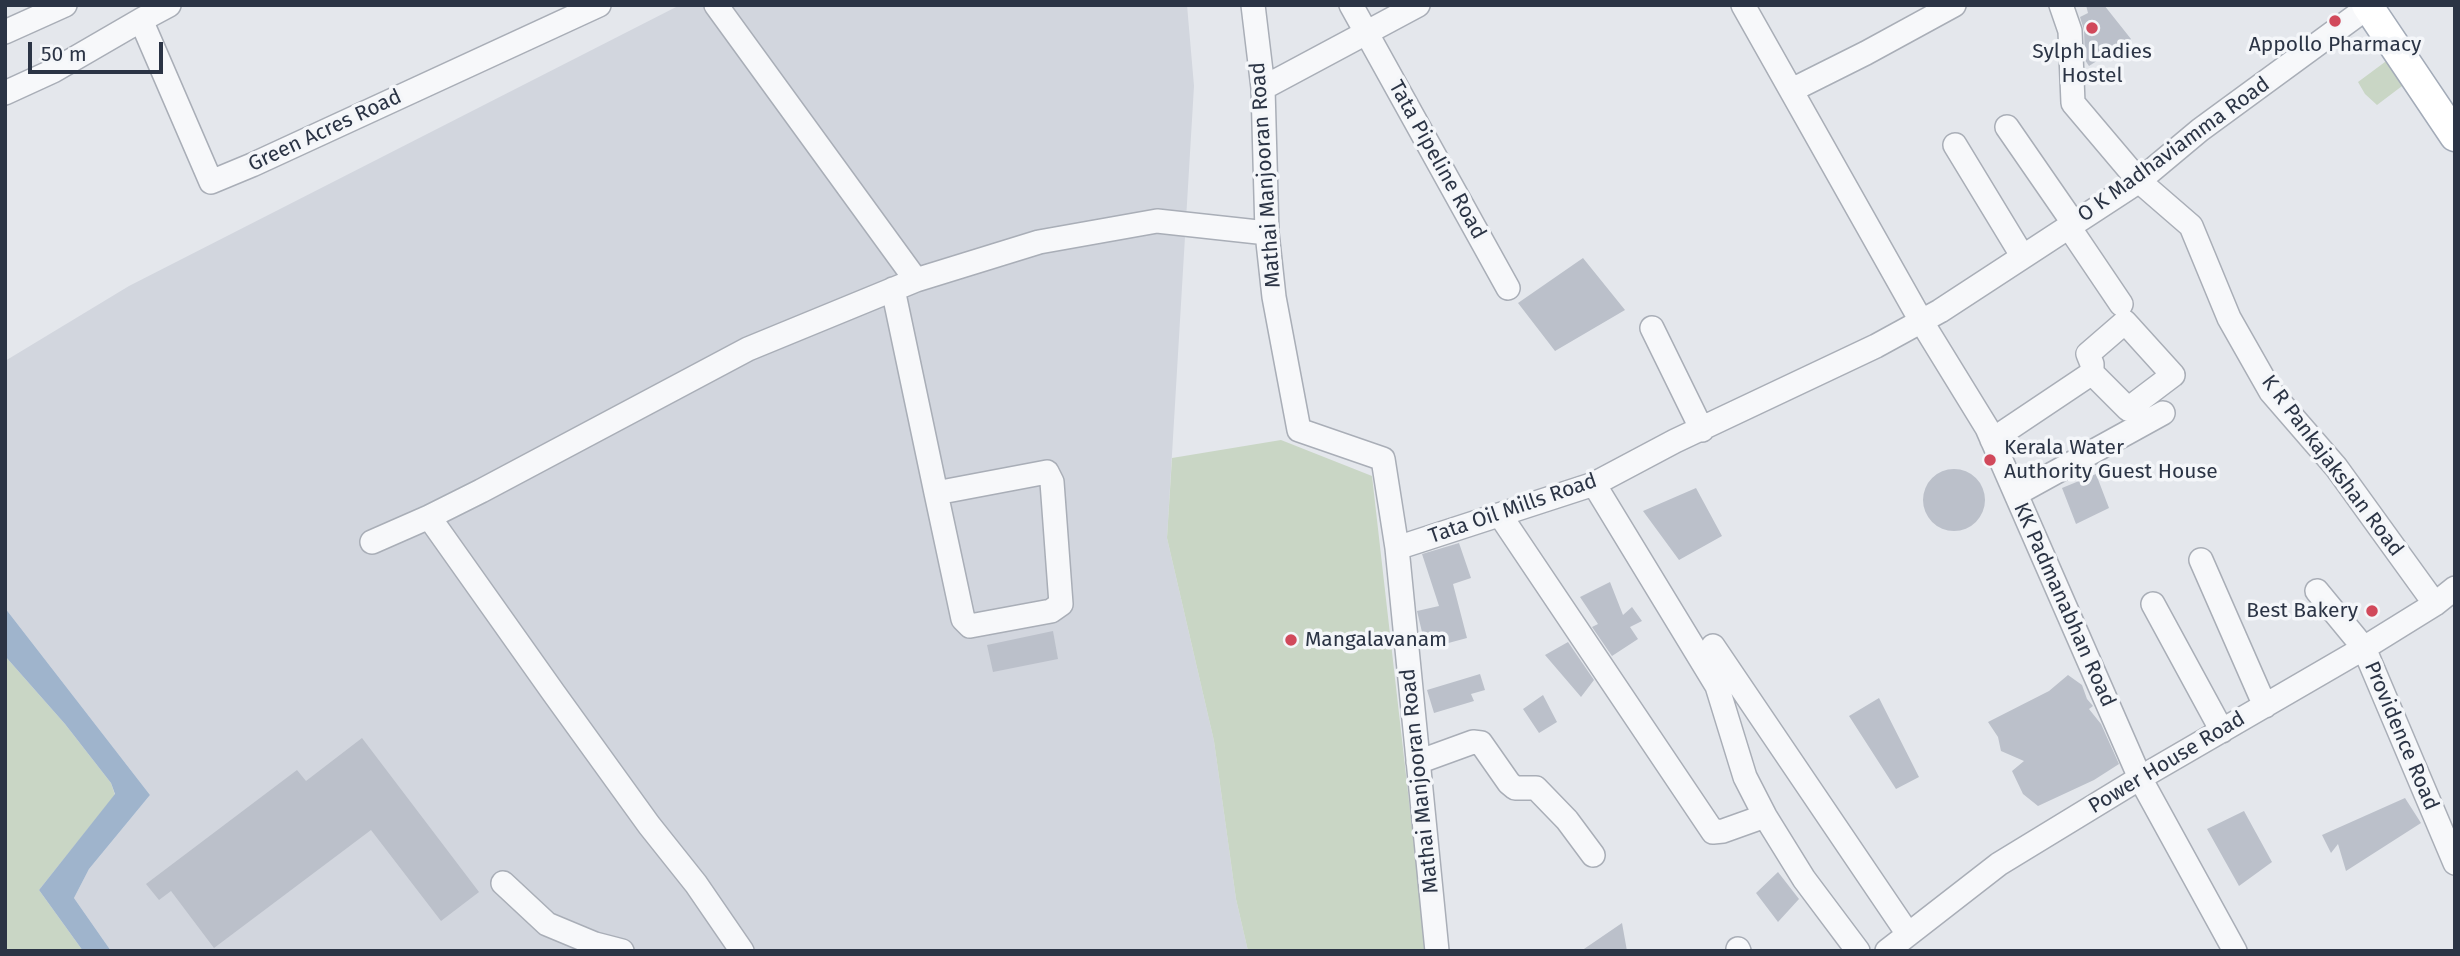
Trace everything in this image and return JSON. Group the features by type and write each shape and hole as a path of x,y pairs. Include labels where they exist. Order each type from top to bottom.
{"main road":[{"path":"2368,6 2455,136"}],"street":[{"path":"5,32 65,5"},
{"path":"5,93 54,71 169,5"},
{"name":"Green Acres Road","path":"141,20 211,182 599,5"},
{"path":"716,5 916,280"},
{"name":"Mathai Manjooran Road","path":"1253,5 1263,88 1267,233 1274,298 1299,430 1383,459 1397,548 1437,951"},
{"name":"Tata Pipeline Road","path":"1351,5 1508,288"},
{"path":"1263,88 1418,5"},
{"name":"KK Padmanabhan Road","path":"1743,5 1931,316 1934,338 1992,440 2140,778 2235,951"},
{"path":"1792,90 1954,5"},
{"name":"K R Pankajakshan Road","path":"2061,5 2070,31 2073,103 2139,181 2191,226 2229,318 2271,392 2336,467 2435,604"},
{"name":"O K Madhaviamma Road","path":"1931,316 2139,181 2200,130 2368,6"},
{"path":"2007,127 2121,304"},
{"path":"1955,145 2023,257"},
{"path":"372,542 429,517 748,349 916,280 1039,242 1157,221 1267,233"},
{"path":"893,289 962,619 970,626 1051,611 1061,604 1052,482 1047,472 936,493"},
{"name":"Tata Oil Mills Road","path":"1397,548 1594,484 1876,346 1931,316"},
{"path":"1652,328 1702,430"},
{"path":"1992,440 2092,373"},
{"path":"2016,494 2163,413"},
{"path":"1594,484 1709,654 1908,934"},
{"path":"1500,515 1713,832 1765,816"},
{"path":"429,517 593,748 696,884 742,951"},
{"path":"2201,560 2265,706"},
{"name":"Power House Road","path":"1887,951 1998,864 2364,648 2435,604 2455,588"},
{"name":"Providence Road","path":"2317,591 2364,648 2455,863"},
{"path":"2153,604 2222,731"},
{"path":"1709,654 1745,778 1804,879 1858,951"},
{"path":"1419,762 1473,742 1481,743 1509,783 1515,788 1536,788 1567,820 1593,855"},
{"path":"503,883 547,925 595,944 622,951"}],"shaded area":[{"path":"680,5 1187,5 1194,86 1167,538 1214,741 1236,899 1248,951 111,951 74,898 89,869 150,795 5,608 5,361 129,286"}],"green space":[{"path":"2389,59 2410,80 2377,105 2365,94 2358,82"},
{"name":"Mangalavanam","path":"1281,440 1372,476 1426,951 1248,951 1236,899 1214,741 1167,538 1172,458"},
{"path":"5,656 65,724 111,783 115,795 39,890 83,951 5,951"}],"water":[{"path":"5,608 150,795 89,869 74,898 111,951 83,951 39,890 115,794 111,783 65,724 5,656"}],"building":[{"path":"2086,5 2104,5 2131,39 2089,66 2085,60 2084,30 2080,17 2088,13"},
{"path":"1583,258 1625,310 1555,351 1518,303"},
{"path":"1948,469 1960,469 1976,478 1983,488 1983,512 1976,522 1960,531 1948,531 1937,526 1928,517 1923,506 1923,494 1928,483 1937,474"},
{"path":"2096,474 2109,508 2076,524 2062,488"},
{"path":"1696,488 1722,536 1679,560 1643,511"},
{"path":"1459,543 1471,578 1453,584 1467,638 1426,649 1417,611 1439,606 1422,554"},
{"path":"1610,582 1623,615 1632,607 1642,621 1630,627 1638,639 1612,656 1592,627 1598,624 1580,597"},
{"path":"1053,631 1058,659 993,672 987,645"},
{"path":"1568,642 1594,680 1581,697 1545,655"},
{"path":"1480,674 1485,690 1471,694 1474,701 1434,713 1427,690"},
{"path":"2068,675 2082,685 2093,706 2089,709 2101,724 2119,764 2094,780 2038,806 2023,794 2012,771 2024,761 2001,751 1998,737 1988,722 2049,691"},
{"path":"1543,695 1557,722 1539,733 1523,709"},
{"path":"1879,698 1919,777 1896,789 1849,716"},
{"path":"362,738 479,892 441,921 371,830 214,948 171,891 159,900 146,884 297,770 306,781"},
{"path":"2405,798 2421,823 2346,871 2338,844 2331,853 2322,835"},
{"path":"2244,811 2272,862 2239,886 2207,829"},
{"path":"1778,872 1799,899 1778,922 1756,893"},
{"path":"1622,923 1627,951 1581,951"}],"place":[{"name":"Appollo Pharmacy","path":"2335,21"},
{"name":"Sylph Ladies Hostel","path":"2092,28"},
{"name":"Kerala Water Authority Guest House","path":"1990,460"},
{"name":"Best Bakery","path":"2372,611"},
{"name":"Mangalavanam","path":"1291,640"}]}
